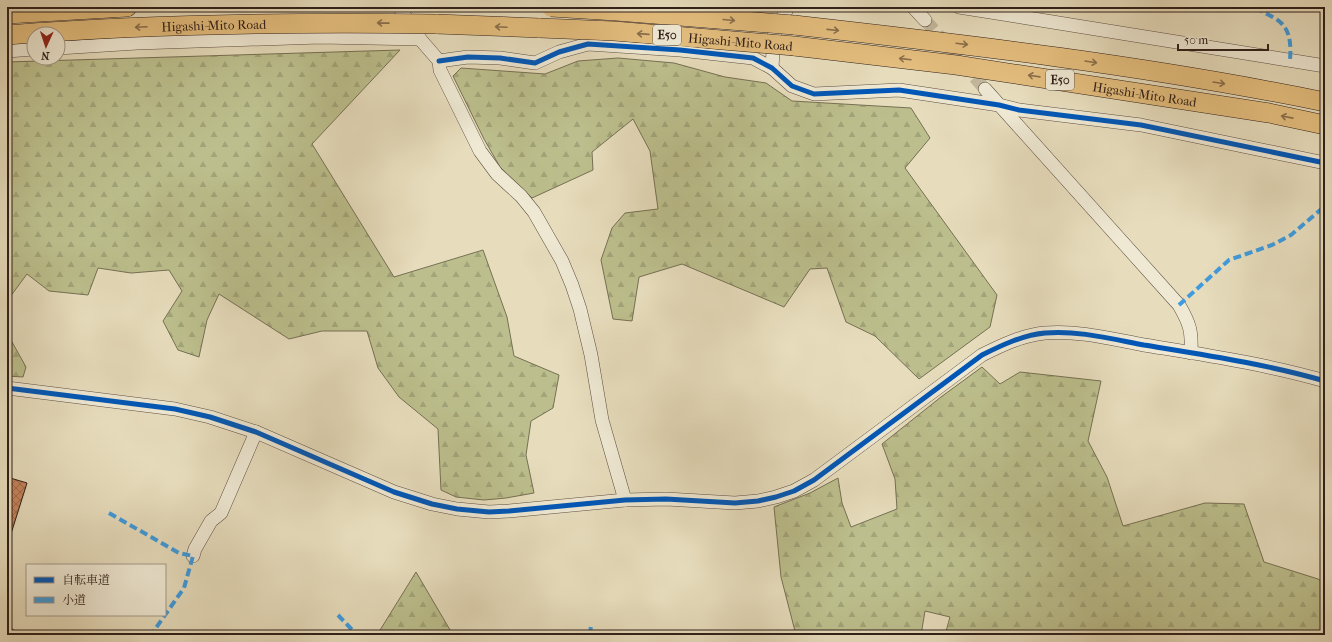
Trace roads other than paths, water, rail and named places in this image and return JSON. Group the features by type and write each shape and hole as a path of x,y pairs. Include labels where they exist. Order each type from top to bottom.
{"highway":[{"path":"7,14 127,7"},
{"name":"Higashi-Mito Road","path":"551,7 794,25 1046,55 1273,91 1325,102"},
{"name":"Higashi-Mito Road","path":"7,35 54,31 214,24 330,22 436,24 622,32 794,46 978,68 1269,113 1325,124"}],"street":[{"path":"399,7 420,39 439,61 440,70 480,151 497,174 521,196 534,212 562,261 580,309 591,354 602,420 625,500"},
{"path":"772,68 774,34 788,7"},
{"path":"913,7 925,20"},
{"path":"959,7 1325,66"},
{"path":"66,48 138,43 320,37 420,39"},
{"path":"439,61 468,57 500,58 535,63 559,52 588,44 680,50 753,58 772,68 792,86 814,94 899,90 999,105 1019,110 1141,125 1325,163"},
{"path":"7,51 26,50"},
{"path":"985,89 1179,305 1188,320 1192,337 1191,353"},
{"path":"7,388 175,409 210,417 256,432 394,492 432,504 457,509 489,512 601,501 666,499 735,502 758,501 776,497 794,491 814,480 982,355 1005,343 1044,333 1064,333 1090,336 1191,353 1288,370 1325,381"},
{"path":"193,556 195,549 211,522 221,513 256,432"}],"tunnel":[{"path":"925,20 985,89"}]}
